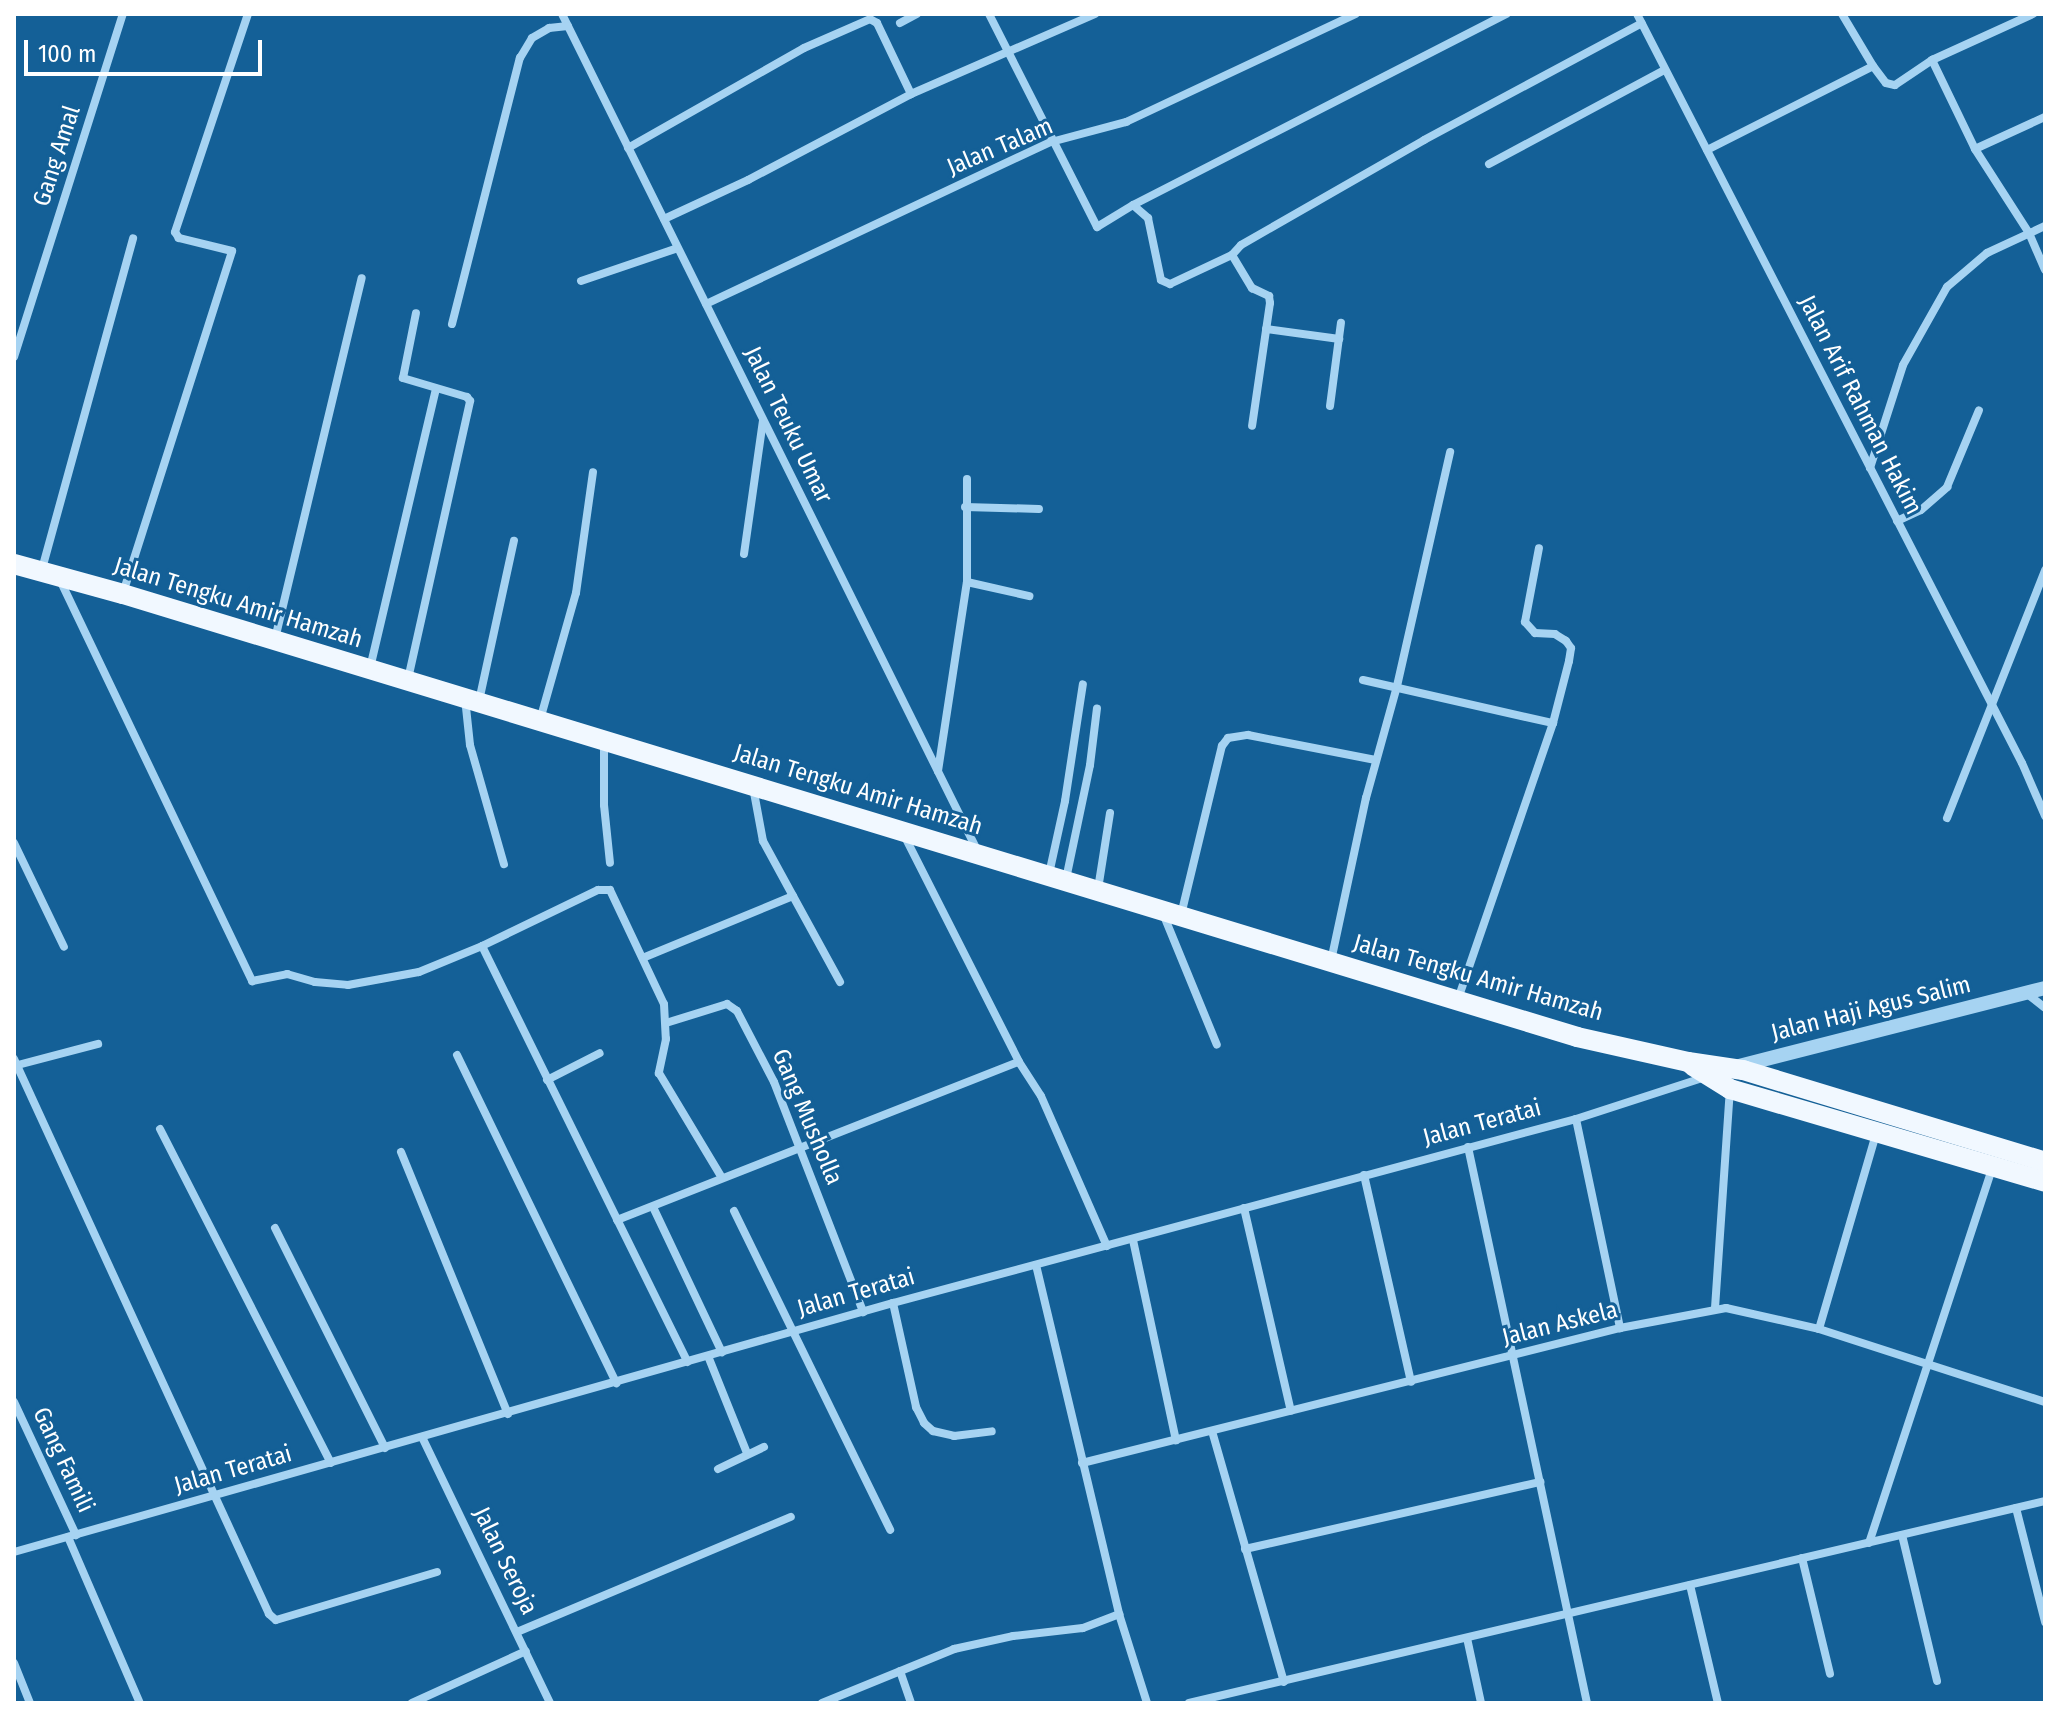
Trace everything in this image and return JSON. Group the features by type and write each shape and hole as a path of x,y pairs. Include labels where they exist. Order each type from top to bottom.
{"main road":[{"name":"Jalan Tengku Amir Hamzah","path":"14,564 408,680 1577,1037 1688,1062 1877,1133 2045,1182"},
{"name":"Jalan Tengku Amir Hamzah","path":"1688,1062 1709,1076 1731,1079 2045,1162"}],"street":[{"name":"Gang Amal","path":"14,357 123,14"},
{"path":"123,594 232,251 179,238 175,232 248,14"},
{"name":"Jalan Teuku Umar","path":"562,14 978,853"},
{"path":"900,23 917,14"},
{"path":"989,14 1051,142 1097,227 1133,205 1507,14"},
{"path":"664,219 748,180 911,94 1095,14"},
{"name":"Jalan Talam","path":"706,304 1051,142 1126,122 1356,14"},
{"name":"Jalan Arif Rahman Hakim","path":"1637,14 1993,708 2045,816"},
{"path":"1842,14 1873,66 1886,83 1895,85 1932,60 2033,14"},
{"path":"628,148 804,48 870,19 877,23 911,94"},
{"path":"1133,205 1148,218 1165,283 1170,284 1232,255 1241,245 1424,140 1642,23"},
{"path":"452,324 520,58 532,38 549,28 568,26"},
{"path":"1932,60 1975,149 2029,233 2045,270"},
{"path":"1707,150 1873,66"},
{"path":"1489,164 1664,70"},
{"path":"1975,149 2045,117"},
{"path":"1870,468 1903,365 1947,287 1987,253 2045,226"},
{"path":"133,238 50,576 252,981 287,974 315,982 348,985 419,972 606,888 613,892 664,1004 666,1023 659,1073 722,1178"},
{"path":"581,281 678,248"},
{"path":"1232,255 1252,288 1269,296 1252,426"},
{"path":"275,640 362,278"},
{"path":"408,680 470,406 467,397 403,378 416,313"},
{"path":"1330,406 1341,323"},
{"path":"1266,329 1339,339"},
{"path":"370,669 436,389"},
{"path":"1897,521 1921,510 1947,487 1979,410"},
{"path":"744,554 763,420"},
{"path":"1331,961 1450,452"},
{"path":"540,720 576,593 593,472"},
{"path":"937,771 967,582 967,479"},
{"path":"965,507 1039,509"},
{"path":"504,864 470,745 472,700 514,541"},
{"path":"1458,1000 1553,723 1571,648 1555,634 1535,633 1525,622 1539,548"},
{"path":"1947,818 2045,570"},
{"path":"967,582 1029,596"},
{"path":"1363,680 1553,723"},
{"path":"1057,878 1083,684"},
{"path":"1057,878 1090,765 1097,708"},
{"path":"1217,1045 1171,912 1222,746 1228,738 1248,735 1376,760"},
{"path":"604,740 604,805 610,863"},
{"path":"752,785 763,841 840,982"},
{"path":"1098,890 1110,813"},
{"path":"902,830 1019,1062 1041,1096 1107,1246"},
{"path":"14,843 64,947"},
{"path":"645,957 793,896"},
{"path":"482,946 688,1362"},
{"name":"Jalan Haji Agus Salim","path":"1731,1079 2045,988"},
{"path":"2026,993 2031,1001 2045,1008"},
{"name":"Gang Musholla","path":"666,1023 727,1004 732,1006 774,1082 863,1312"},
{"path":"98,1044 15,1064 217,1495 265,1606 276,1620 437,1572"},
{"path":"547,1080 600,1053"},
{"path":"457,1055 616,1383"},
{"path":"617,1220 722,1178 801,1151 1019,1062"},
{"name":"Jalan Teratai","path":"14,1552 893,1303 1576,1119 1709,1076"},
{"path":"1715,1308 1731,1079"},
{"path":"1576,1119 1620,1328"},
{"path":"160,1129 331,1463"},
{"path":"1819,1329 1877,1133"},
{"path":"1468,1147 1587,1703"},
{"path":"401,1152 508,1414"},
{"path":"1869,1543 1992,1168"},
{"path":"1364,1175 1411,1382"},
{"path":"653,1207 722,1352"},
{"path":"1244,1208 1291,1411"},
{"path":"734,1211 890,1530"},
{"path":"275,1228 385,1448"},
{"path":"1133,1240 1176,1440"},
{"path":"1036,1265 1119,1614 1147,1703"},
{"path":"893,1303 916,1407 924,1423 933,1431 954,1436 992,1431"},
{"name":"Jalan Askela","path":"1082,1463 1620,1328 1715,1308 1738,1309 1819,1329 2045,1402"},
{"path":"708,1356 747,1453"},
{"name":"Gang Famili","path":"14,1402 140,1703"},
{"path":"1212,1431 1284,1682"},
{"name":"Jalan Seroja","path":"422,1437 550,1703"},
{"path":"718,1469 764,1447"},
{"path":"1245,1549 1541,1482"},
{"path":"1189,1703 2045,1501"},
{"path":"2016,1508 2045,1622"},
{"path":"517,1632 791,1517"},
{"path":"1902,1535 1937,1681"},
{"path":"1802,1558 1830,1674"},
{"path":"1690,1585 1718,1703"},
{"path":"822,1703 954,1649 1013,1636 1083,1628 1119,1614"},
{"path":"1467,1638 1481,1703"},
{"path":"412,1703 526,1651"},
{"path":"14,1663 30,1703"},
{"path":"900,1671 911,1703"}]}
